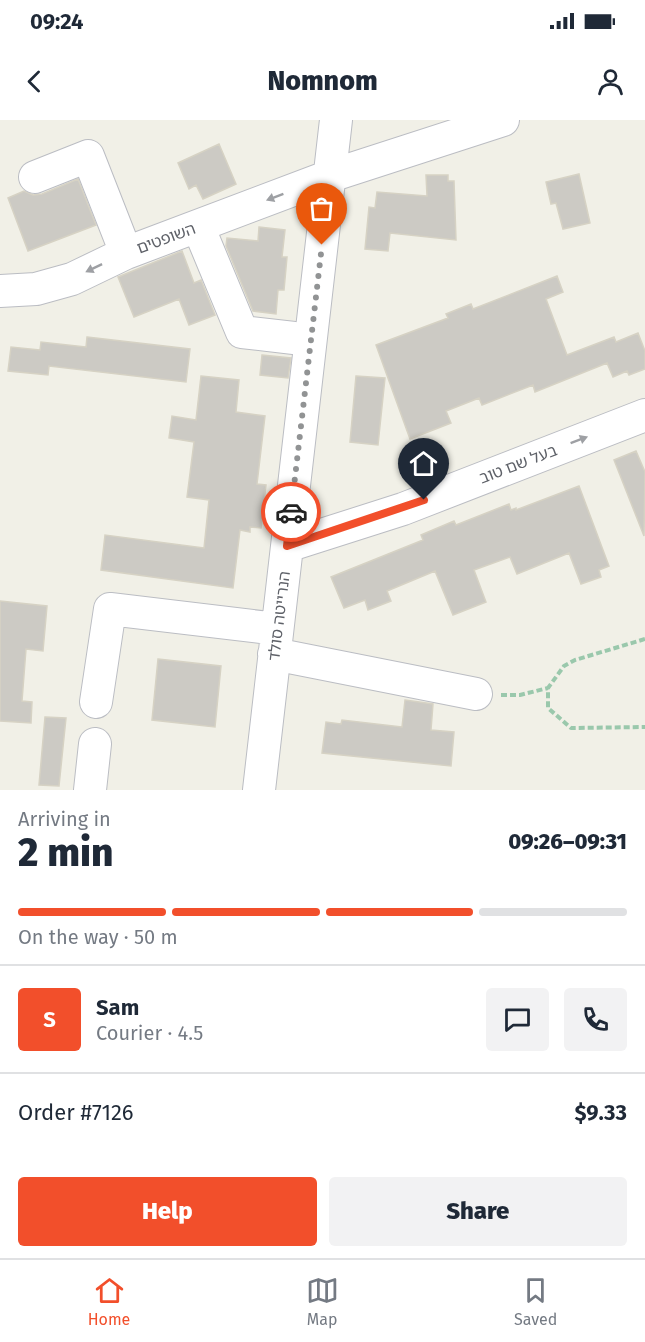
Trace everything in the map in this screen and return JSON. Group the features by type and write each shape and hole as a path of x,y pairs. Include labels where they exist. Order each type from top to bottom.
{"street":[{"name":"הנרייטה סולד","path":"259,790 336,120"},
{"name":"השופטים","path":"0,291 36,289 55,285 126,253 330,176 503,120"},
{"path":"35,177 88,156 126,253"},
{"path":"198,226 242,332 294,338"},
{"name":"בעל שם טוב","path":"287,546 402,509 645,415"},
{"path":"96,702 110,609 276,642 476,694"},
{"path":"90,790 95,744"}],"path":[{"path":"645,639 575,660 564,666 548,688 548,708 571,728 645,727"},
{"path":"476,694 520,695 548,688"}],"building":[{"path":"219,144 236,184 203,199 196,185 189,189 178,163"},
{"path":"579,174 590,223 563,229 556,203 551,204 546,182"},
{"path":"426,175 448,175 448,181 454,181 456,240 390,233 388,251 365,249 369,207 375,208 377,192 427,196"},
{"path":"78,179 96,225 28,251 8,198 24,191 33,195 42,194"},
{"path":"259,227 285,230 282,257 287,257 284,290 278,290 276,314 253,311 226,246 227,238 258,241"},
{"path":"182,251 194,283 201,280 215,315 189,325 179,299 134,317 118,277"},
{"path":"557,276 563,292 546,299 567,355 614,337 616,342 638,333 645,351 645,369 629,375 627,371 613,377 607,363 535,392 533,385 482,405 479,398 446,411 451,423 410,439 376,345 448,318 446,314 471,304 473,309"},
{"path":"87,337 190,349 186,382 49,366 48,375 8,371 11,347 40,350 41,342 86,347"},
{"path":"262,355 291,358 288,378 260,375"},
{"path":"201,376 239,380 236,412 265,416 257,484 266,485 261,528 250,527 250,532 240,530 233,588 101,570 105,535 204,548 209,500 187,497 194,442 169,438 172,416 196,420"},
{"path":"356,376 385,378 378,445 350,442"},
{"path":"636,451 645,472 644,536 614,460"},
{"path":"579,486 609,566 599,570 601,577 581,584 569,553 517,574 510,557 474,570 486,602 453,615 435,571 387,591 391,601 368,610 365,600 344,608 331,577 423,540 421,535 454,521 456,525 509,504 511,510 516,508 516,510"},
{"path":"0,601 47,606 43,651 26,649 22,701 32,702 31,723 0,721"},
{"path":"158,659 221,666 215,727 152,720"},
{"path":"405,700 433,704 431,730 454,732 451,766 322,753 326,722 341,724 342,720 402,727"},
{"path":"45,717 66,718 59,786 39,785"}],"way so far":[{"path":"291,512 322,245"}],"route":[{"path":"291,512 287,546 424,500"}]}
